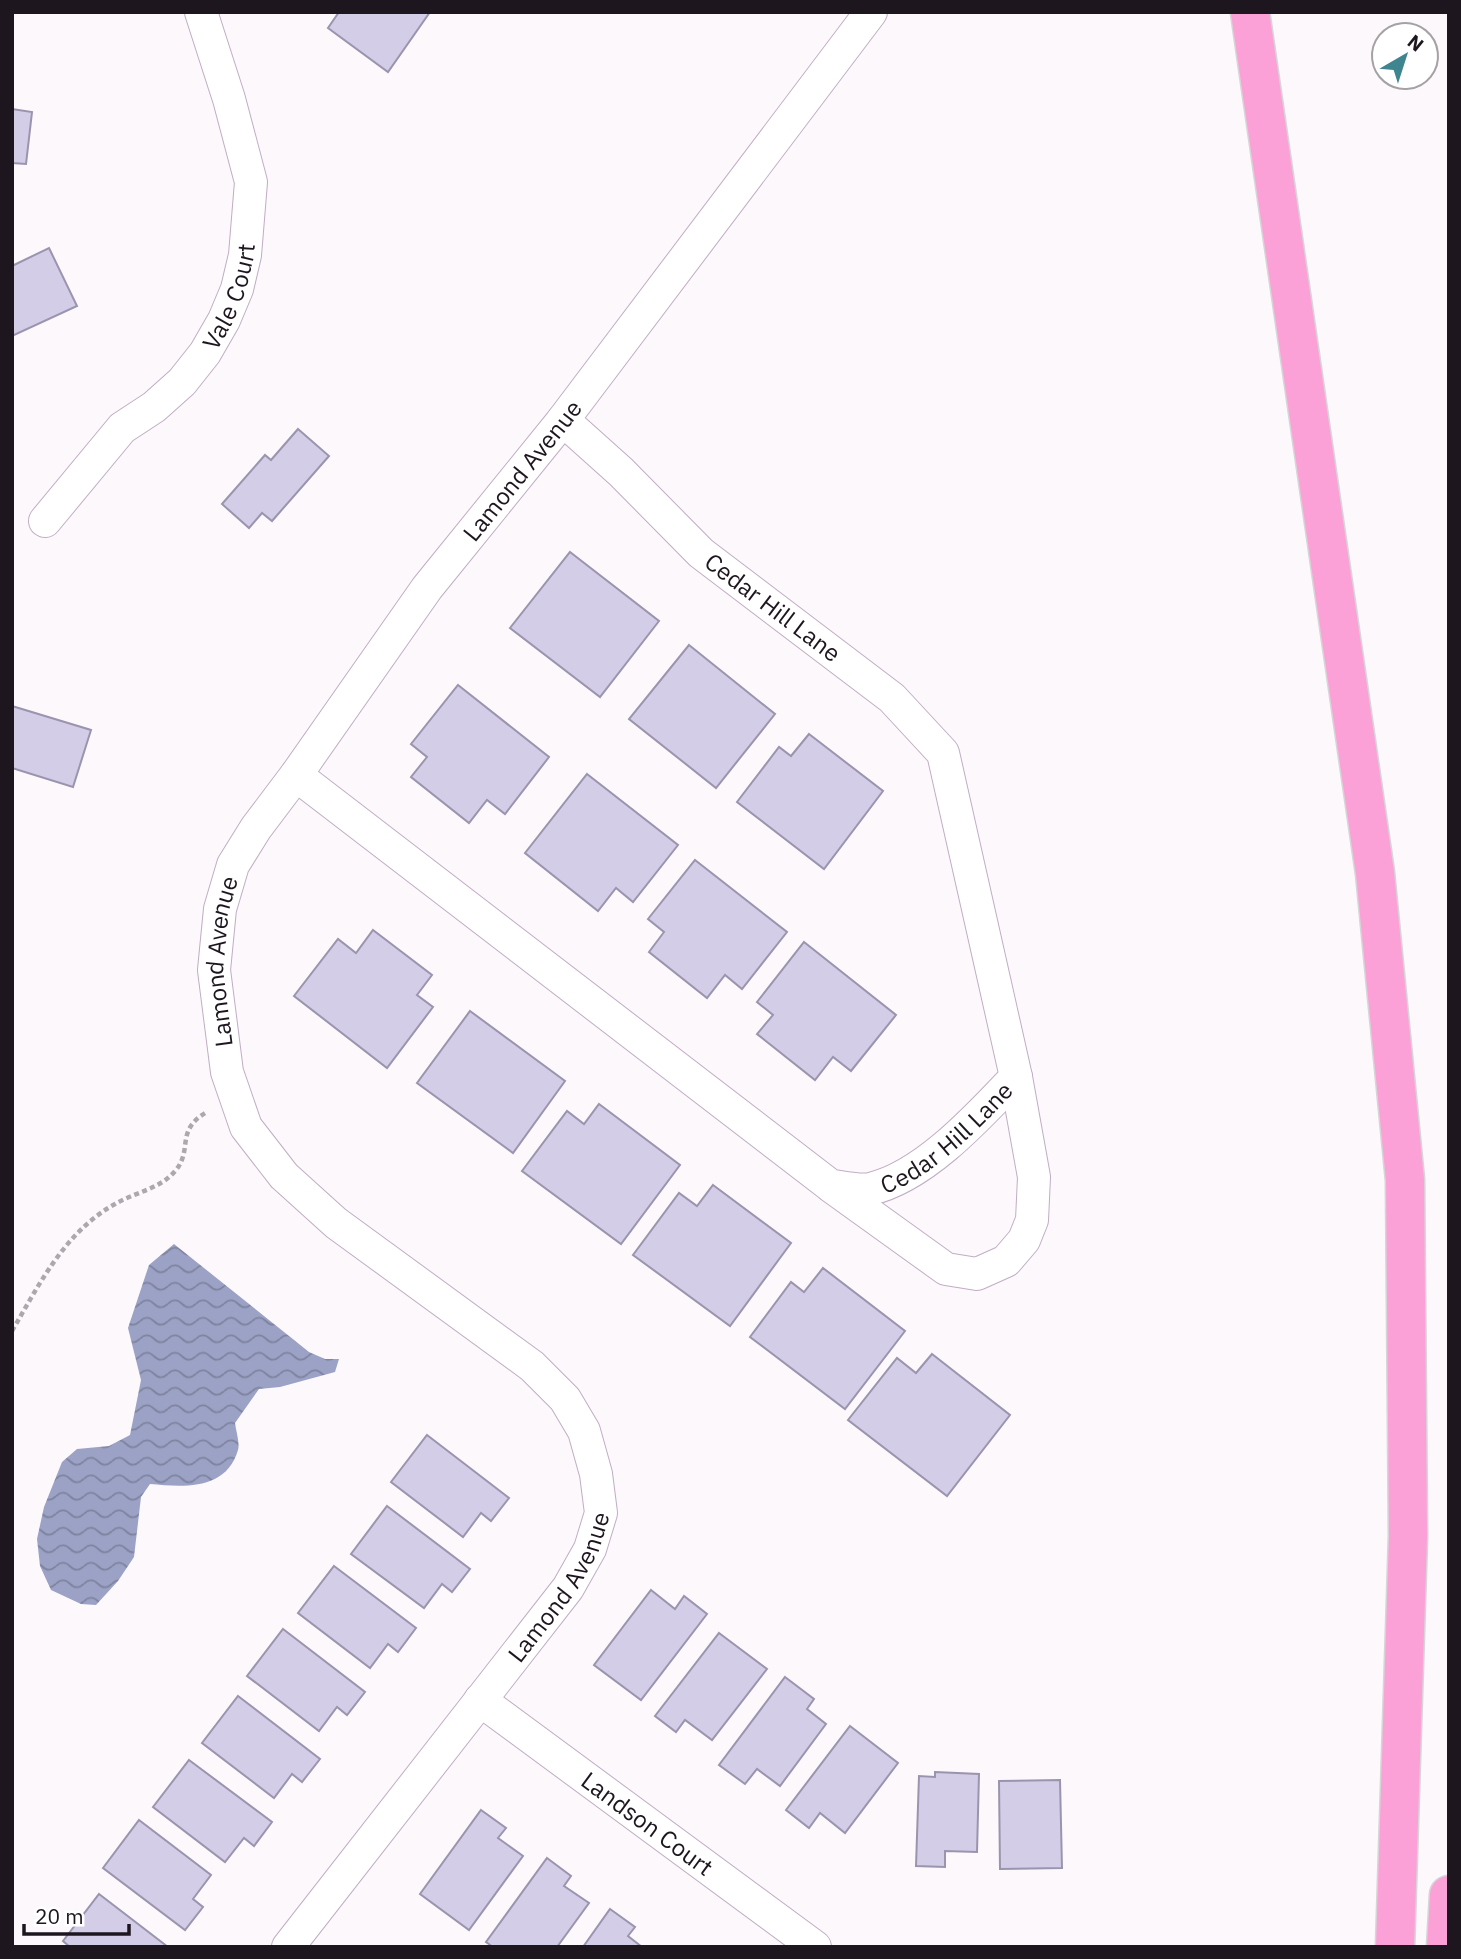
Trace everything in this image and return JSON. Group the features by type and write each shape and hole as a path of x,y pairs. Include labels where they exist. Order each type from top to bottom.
{"highway":[{"path":"1250,12 1375,873 1405,1180 1408,1536 1395,1947"},
{"path":"1446,1947 1449,1895"}],"street":[{"name":"Vale Court","path":"45,521 122,428 154,407 182,382 205,353 224,320 237,289 245,256 251,182 229,99 201,12"},
{"name":"Lamond Avenue","path":"288,1947 568,1588 590,1549 601,1513 596,1474 584,1430 565,1399 532,1366 335,1223 284,1176 246,1127 227,1072 214,970 220,909 233,865 256,828 427,588 563,420 871,12"},
{"name":"Cedar Hill Lane","path":"563,420 621,472 701,553 892,698 943,753 1016,1077 967,1129 934,1156 893,1181 867,1190 831,1186"},
{"path":"296,775 831,1186 946,1269 977,1274 1006,1261 1024,1240 1031,1220 1033,1188 1030,1153 1016,1077"},
{"name":"Landson Court","path":"480,1700 815,1947"}],"path":[{"path":"12,1331 57,1255 81,1228 114,1204 164,1181 177,1169 184,1151 186,1132 198,1117 235,1096"}],"water":[{"path":"174,1244 309,1352 325,1359 339,1359 335,1372 280,1387 259,1389 235,1423 238,1450 232,1463 214,1480 176,1486 150,1484 141,1497 134,1557 118,1581 96,1605 81,1604 51,1590 40,1566 37,1539 44,1507 62,1462 77,1449 109,1446 130,1435 141,1380 128,1328 149,1265"}],"building":[{"path":"339,12 430,12 388,72 328,28"},
{"path":"12,109 32,112 26,164 12,163"},
{"path":"49,248 77,306 12,336 12,266"},
{"path":"298,429 329,456 272,521 262,513 249,528 222,504 265,455 271,460"},
{"path":"570,552 659,621 600,697 510,628"},
{"path":"689,645 775,714 716,788 629,719"},
{"path":"458,685 549,757 505,814 487,800 469,823 411,777 427,757 411,744"},
{"path":"12,706 91,730 73,787 12,768"},
{"path":"809,734 883,791 824,869 737,802 779,747 791,756"},
{"path":"587,774 678,845 633,902 616,888 598,911 525,853"},
{"path":"695,860 787,932 742,989 725,975 707,998 649,952 664,932 648,919"},
{"path":"373,930 432,975 417,995 433,1007 387,1068 294,996 338,939 356,953"},
{"path":"804,942 896,1015 851,1071 833,1057 815,1080 757,1034 773,1015 757,1002"},
{"path":"470,1011 565,1081 513,1153 417,1083"},
{"path":"599,1104 680,1165 621,1244 522,1171 567,1111 584,1124"},
{"path":"713,1185 791,1243 730,1326 633,1255 679,1193 697,1206"},
{"path":"823,1268 905,1331 845,1409 750,1337 791,1282 804,1292"},
{"path":"932,1354 1010,1415 947,1496 848,1420 897,1358 916,1373"},
{"path":"427,1435 509,1498 491,1521 481,1513 463,1537 391,1482"},
{"path":"387,1506 470,1569 452,1592 442,1584 424,1608 351,1554"},
{"path":"334,1566 416,1628 398,1652 388,1644 370,1668 298,1613"},
{"path":"651,1590 675,1609 684,1596 707,1614 641,1700 594,1665"},
{"path":"283,1629 365,1692 347,1715 337,1707 319,1731 247,1676"},
{"path":"719,1633 767,1669 712,1740 685,1720 676,1732 655,1716"},
{"path":"785,1677 814,1699 807,1709 826,1724 780,1786 757,1769 745,1784 719,1765"},
{"path":"238,1696 320,1759 302,1782 292,1774 274,1798 202,1743"},
{"path":"850,1726 898,1763 845,1833 820,1813 809,1828 786,1810"},
{"path":"189,1760 272,1822 254,1846 244,1838 225,1862 153,1807"},
{"path":"935,1772 979,1774 977,1852 945,1851 945,1867 916,1866 919,1776 935,1777"},
{"path":"1060,1780 1062,1868 1000,1869 999,1781"},
{"path":"481,1810 506,1828 498,1838 523,1856 469,1930 420,1894"},
{"path":"139,1820 211,1875 193,1899 203,1907 185,1930 103,1868"},
{"path":"547,1858 571,1876 564,1886 589,1903 557,1947 493,1947 486,1942"},
{"path":"99,1894 168,1947 70,1947 63,1941"},
{"path":"610,1909 635,1927 628,1936 642,1947 583,1947"}]}
